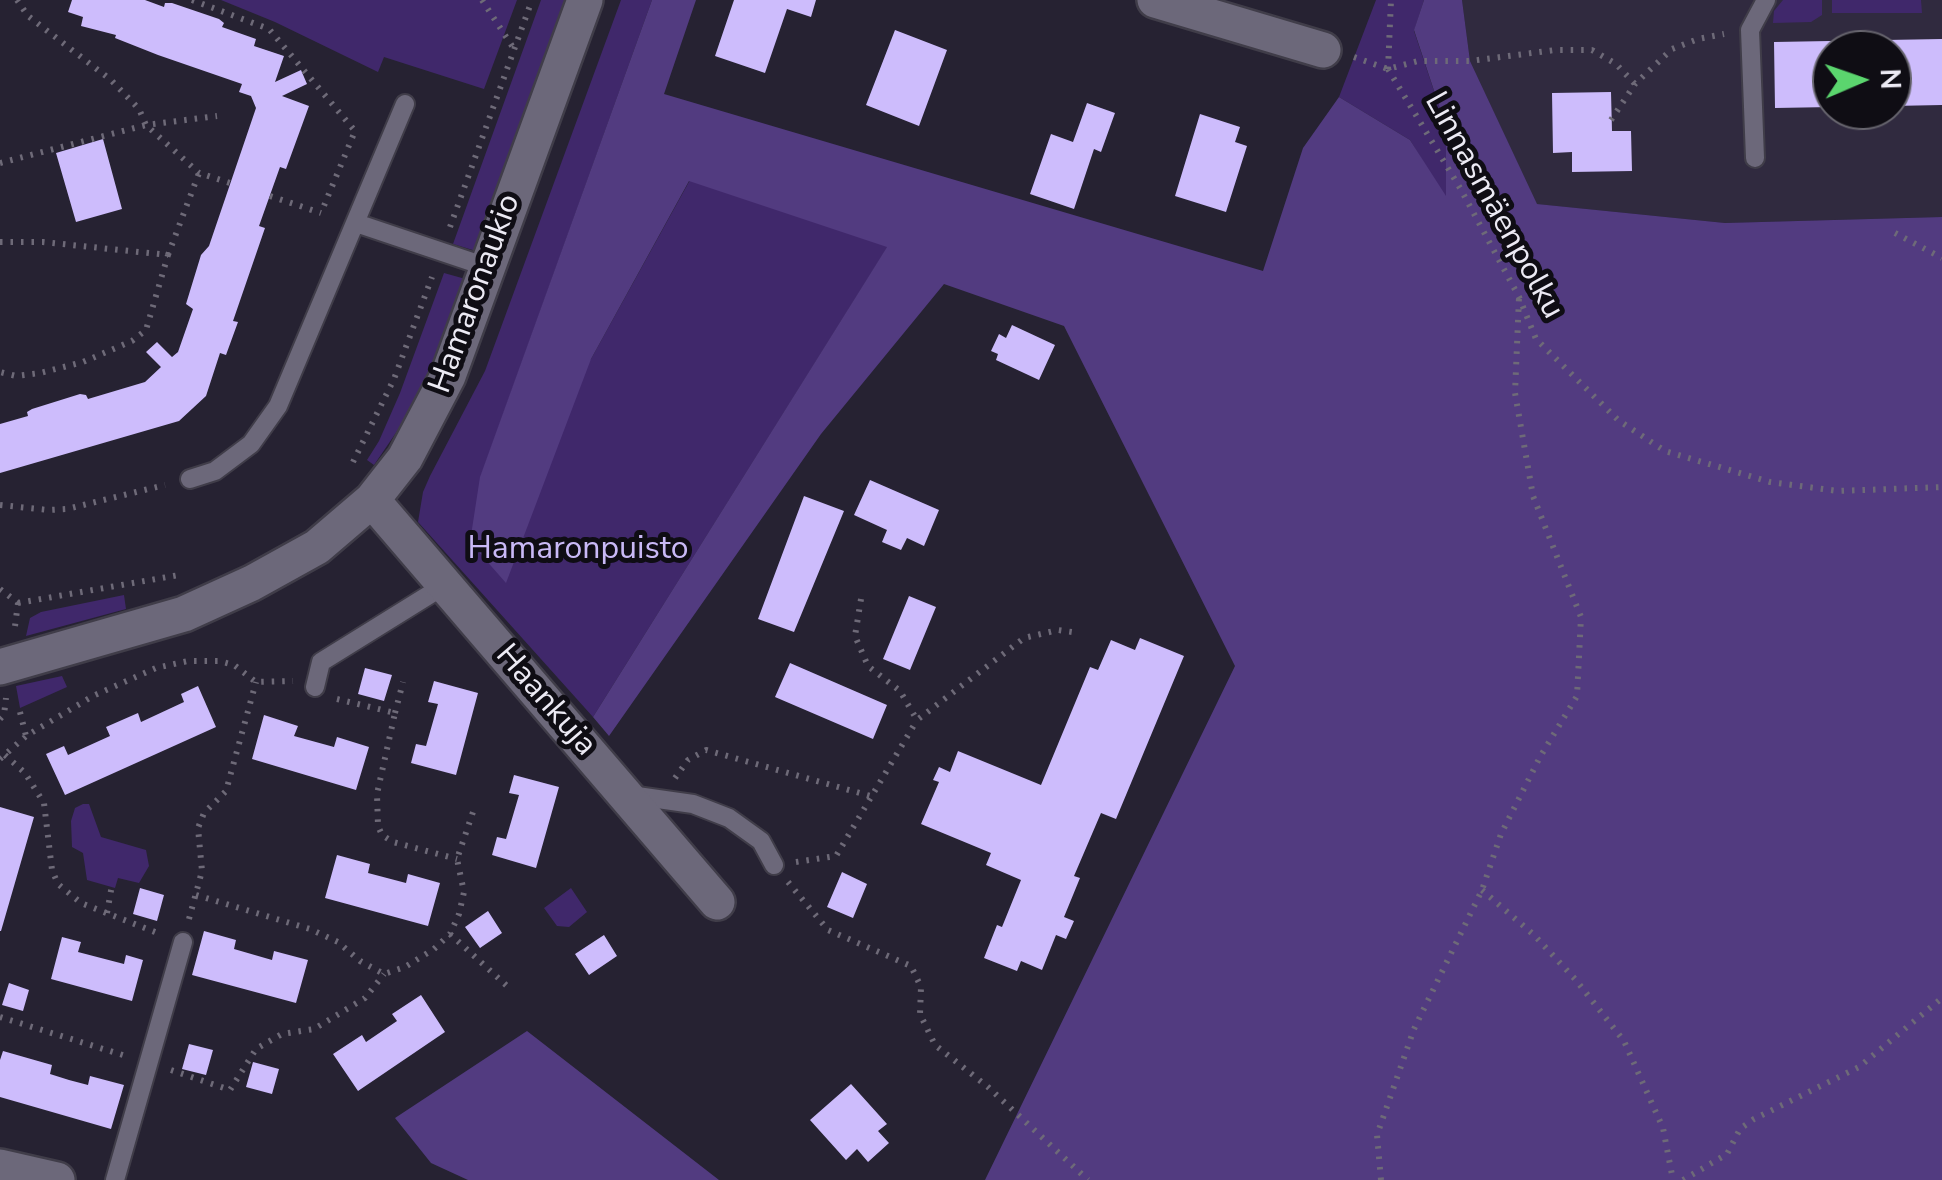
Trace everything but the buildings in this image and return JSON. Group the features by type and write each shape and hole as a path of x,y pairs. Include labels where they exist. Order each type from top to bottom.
{"street":[{"name":"Hamaronaukio","path":"7,651 184,614 317,547 372,500 405,458 448,376 585,0"},
{"path":"1155,0 1324,50"},
{"name":"Haankuja","path":"372,500 717,902"},
{"path":"0,1167 57,1180"}],"lane":[{"path":"1755,158 1750,30 1766,0"},
{"path":"190,478 215,471 252,444 278,406 404,104"},
{"path":"356,223 487,267"},
{"path":"315,688 321,662 445,585"},
{"path":"624,794 694,804 729,818 760,841 774,865"},
{"path":"115,1180 183,942"}],"path":[{"path":"17,0 28,16 111,80 138,109 146,125 199,173 230,183"},
{"path":"192,0 269,29 355,131 321,213"},
{"path":"482,0 514,50 532,0"},
{"path":"1391,0 1388,68 1418,61 1470,61 1555,50 1592,50 1616,64 1635,84"},
{"path":"1611,120 1635,84 1672,50 1698,38 1750,30"},
{"name":"Linnasmäenpolku","path":"1388,68 1460,188 1519,297 1536,340 1618,420 1665,451 1802,488 1942,488"},
{"path":"0,163 146,125 217,116"},
{"path":"0,372 16,376 84,362 132,341 146,330 168,255 199,173"},
{"path":"270,196 356,223"},
{"path":"1895,233 1942,258"},
{"path":"0,242 43,242 168,255"},
{"path":"1382,1180 1378,1136 1414,1029 1482,890 1501,834 1540,756 1577,696 1581,617 1534,496 1515,393 1519,297"},
{"path":"0,506 67,508 190,478"},
{"path":"0,589 18,603 183,574"},
{"path":"861,599 855,636 868,666 900,691 917,720"},
{"path":"7,651 18,603"},
{"path":"774,865 836,856 917,720 1024,638 1058,630 1079,633"},
{"path":"153,932 81,902 58,884 52,870 44,804 26,773 2,757 26,736 93,696 156,668 203,659 234,664 256,682 286,679 359,706 395,713"},
{"path":"256,682 226,790 204,813 198,828 202,870 196,895 310,928 384,974"},
{"path":"403,682 377,794 378,826 382,835 393,842 457,859"},
{"path":"20,712 26,736"},
{"path":"659,799 688,760 706,750 874,797"},
{"path":"0,1017 230,1090 256,1048 282,1034 314,1029 365,998 384,974 406,966 450,934 464,892 457,859 473,812"},
{"path":"774,865 828,930 912,966 921,986 920,1014 934,1044 988,1087 1088,1180"},
{"path":"107,912 112,885"},
{"path":"1482,890 1534,935 1624,1041 1663,1128 1673,1180"},
{"path":"450,934 506,986"},
{"path":"1683,1180 1727,1154 1740,1129 1754,1119 1859,1067 1942,998"}],"shaded area":[{"path":"652,0 696,0 664,94 1263,271 1303,148 1339,97 1410,140 1446,196 1446,127 1414,30 1424,0 1462,0 1470,61 1537,204 1725,223 1942,217 1942,1180 985,1180 1235,666 1064,326 944,284 821,434 609,736 593,717 887,247 689,181 591,359 506,583 470,542 480,477"},
{"path":"1462,0 1942,0 1942,217 1725,223 1536,204 1470,61"},
{"path":"527,1031 719,1180 468,1180 431,1163 395,1118"}],"green space":[{"path":"221,0 517,0 484,89 384,57 378,72"},
{"path":"541,0 565,0 476,251 453,244"},
{"name":"Hamaronpuisto","path":"621,0 652,0 481,476 591,359 690,180 888,246 593,717 418,522 430,476 485,371"},
{"path":"1376,0 1424,0 1414,31 1446,127 1446,199 1410,140 1339,97"},
{"path":"1783,0 1822,0 1822,15 1811,22 1773,23 1774,11"},
{"path":"1832,0 1921,0 1922,13 1832,13"},
{"path":"444,273 469,280 445,348 419,399 374,465 367,460 400,393"},
{"path":"124,595 126,609 26,636 30,618 41,612"},
{"path":"62,676 67,687 20,708 16,686"},
{"path":"89,804 101,837 146,850 149,866 139,883 118,878 115,888 87,880 83,853 72,847 71,821 75,808"},
{"path":"571,888 587,912 569,927 557,926 544,908"}]}
